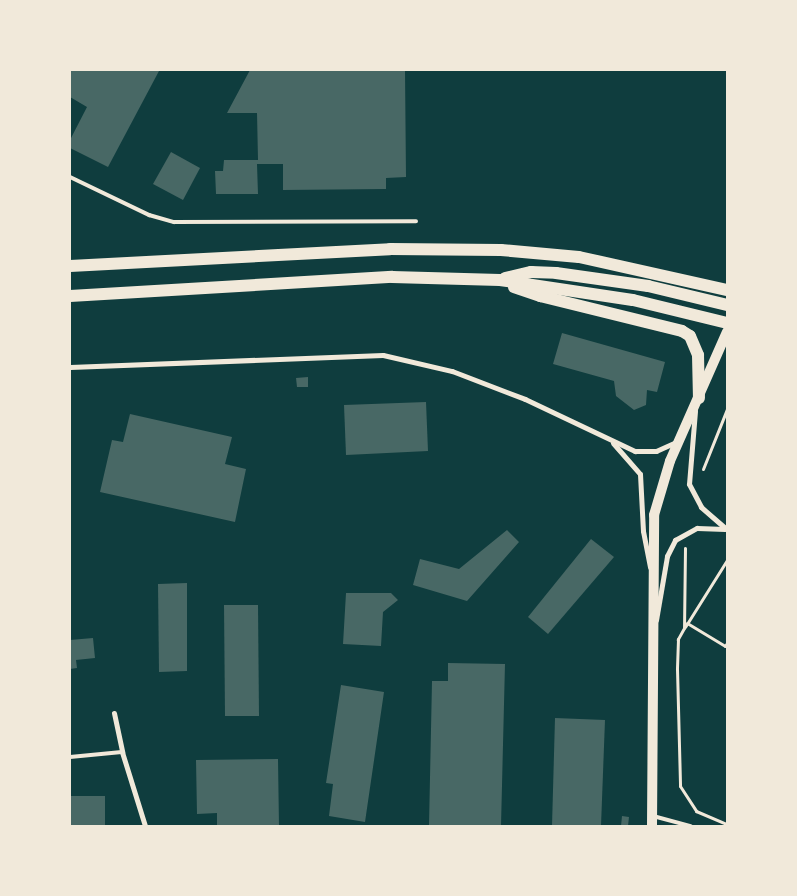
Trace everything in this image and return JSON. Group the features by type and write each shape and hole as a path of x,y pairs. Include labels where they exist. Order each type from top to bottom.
{"main road":[{"path":"70,266 390,249 501,250 579,257 727,290"},
{"path":"500,280 531,272 556,273 648,286 727,305"},
{"path":"70,296 392,277 500,280 633,300 727,323"},
{"path":"500,280 540,296 682,330 690,336 698,355 697,401"},
{"path":"652,821 652,575 654,515 660,489 680,438 727,332"}],"street":[{"path":"70,367 383,355 452,371 525,400 611,441 646,453 665,449 680,438"},
{"path":"697,401 689,484 701,506 726,529"},
{"path":"611,441 640,474 643,531 652,575"},
{"path":"653,629 661,604 667,556 675,540 697,528 726,529"},
{"path":"114,713 122,752 145,826"}],"lane":[{"path":"70,176 149,215 174,222 416,221"},
{"path":"70,757 122,752"},
{"path":"652,821 691,826"}],"path":[{"path":"702,471 727,408"},
{"path":"684,628 685,548"},
{"path":"727,560 678,639 680,786 696,811 727,824"},
{"path":"687,623 725,646 727,643"}],"building":[{"path":"70,70 159,71 108,167 70,148 70,140 87,107 70,97"},
{"path":"250,70 405,70 406,177 386,178 386,189 283,190 283,164 257,164 258,194 216,194 215,171 223,171 224,160 258,160 257,113 227,113"},
{"path":"171,152 200,168 183,200 153,184"},
{"path":"562,333 665,362 657,392 647,390 646,405 634,410 616,396 614,381 553,364"},
{"path":"308,377 308,387 297,387 296,378"},
{"path":"426,402 428,451 346,455 344,405"},
{"path":"130,414 232,437 225,464 246,469 235,522 100,492 112,440 123,442"},
{"path":"507,530 519,542 467,601 413,585 420,559 459,569"},
{"path":"591,539 614,557 548,634 528,617"},
{"path":"187,583 187,671 159,672 158,584"},
{"path":"346,593 391,593 398,600 383,612 381,646 343,644"},
{"path":"224,605 258,605 259,716 225,716"},
{"path":"93,638 95,658 76,660 77,668 70,669 70,640"},
{"path":"448,663 505,664 501,826 429,826 432,681 448,681"},
{"path":"341,685 384,692 365,822 329,816 333,784 326,783"},
{"path":"555,718 605,720 601,826 552,826"},
{"path":"278,759 279,826 217,826 217,813 197,814 196,760"},
{"path":"70,796 105,796 105,826 70,826"},
{"path":"622,816 629,817 628,826 621,826"}]}
